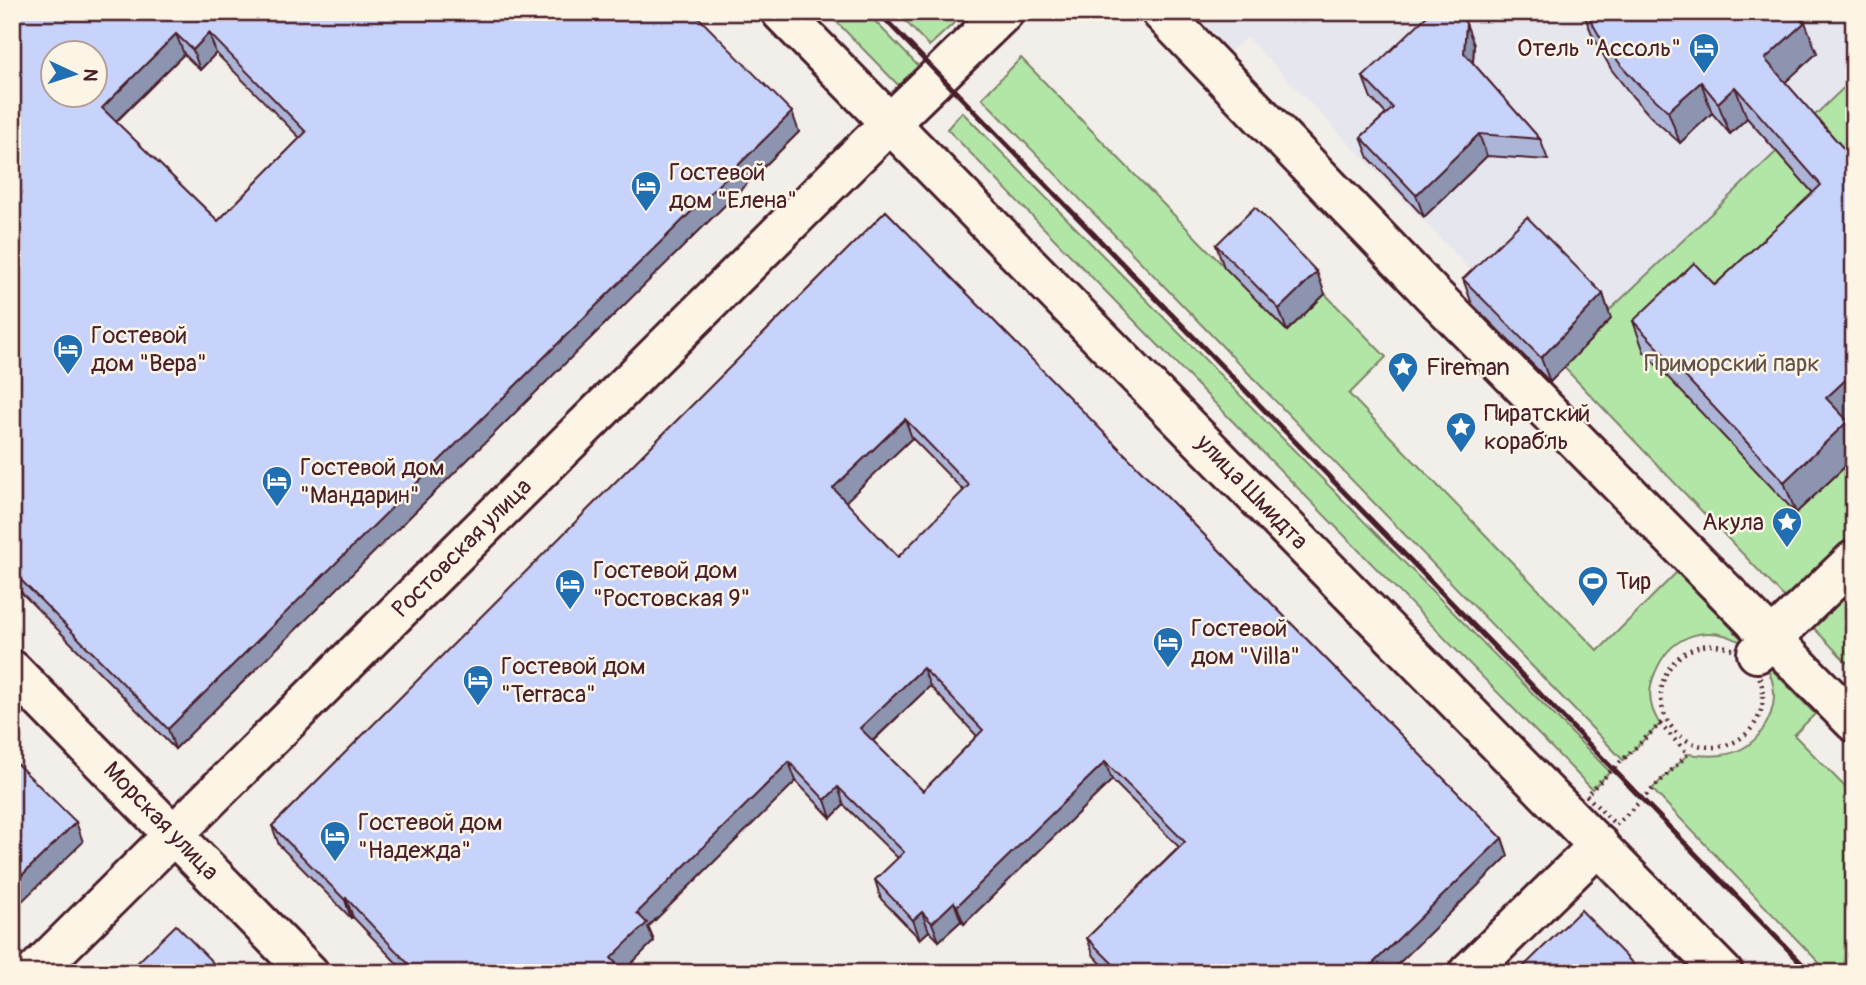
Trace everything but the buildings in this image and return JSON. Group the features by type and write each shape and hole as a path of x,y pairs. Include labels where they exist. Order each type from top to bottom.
{"street":[{"name":"улица Шмидта","path":"781,12 1723,973"},
{"name":"Ростовская улица","path":"34,973 1004,12"},
{"path":"1161,12 1432,294 1752,646 1854,722"},
{"path":"1752,646 1854,559"},
{"name":"Морская улица","path":"12,670 309,973"},
{"path":"1468,973 1599,845"}],"path":[{"path":"1707,645 1752,646 1745,657 1758,672 1763,689 1763,707 1752,729 1734,743 1717,748 1705,747 1680,737 1670,726 1661,704 1662,683 1671,665 1687,651 1707,645"},
{"path":"1660,724 1688,754 1651,789 1616,825 1586,795 1660,724"}],"shaded area":[{"path":"1189,12 1854,12 1854,78 1557,360 1247,37 1227,54"}],"green space":[{"path":"827,12 866,12 925,73 906,93"},
{"path":"897,12 966,12 929,46"},
{"path":"1021,58 1287,331 1325,294 1386,357 1349,394 1598,651 1677,572 1815,714 1794,735 1854,796 1854,973 1829,973 1652,789 1688,754 1728,754 1746,747 1761,732 1773,705 1772,679 1760,658 1741,642 1718,634 1694,635 1672,648 1655,673 1651,686 1651,706 1660,724 1623,760 982,98"},
{"name":"Приморский парк","path":"1854,78 1854,670 1557,360"},
{"path":"962,112 1610,772 1592,789 947,129"}],"railway":[{"path":"878,12 1811,973"}],"place":[{"name":"Отель \"Ассоль\"","path":"1704,75"},
{"name":"Гостевой дом \"Елена\"","path":"646,213"},
{"name":"Гостевой дом \"Вера\"","path":"68,376"},
{"name":"Fireman","path":"1403,394"},
{"name":"Пиратский корабль","path":"1461,454"},
{"name":"Гостевой дом \"Мандарин\"","path":"277,508"},
{"name":"Акула","path":"1787,549"},
{"name":"Тир","path":"1593,608"},
{"name":"Гостевой дом \"Ростовская 9\"","path":"570,611"},
{"name":"Гостевой дом \"Villa\"","path":"1168,669"},
{"name":"Гостевой дом \"Terraca\"","path":"478,707"},
{"name":"Гостевой дом \"Надежда\"","path":"335,863"}]}
